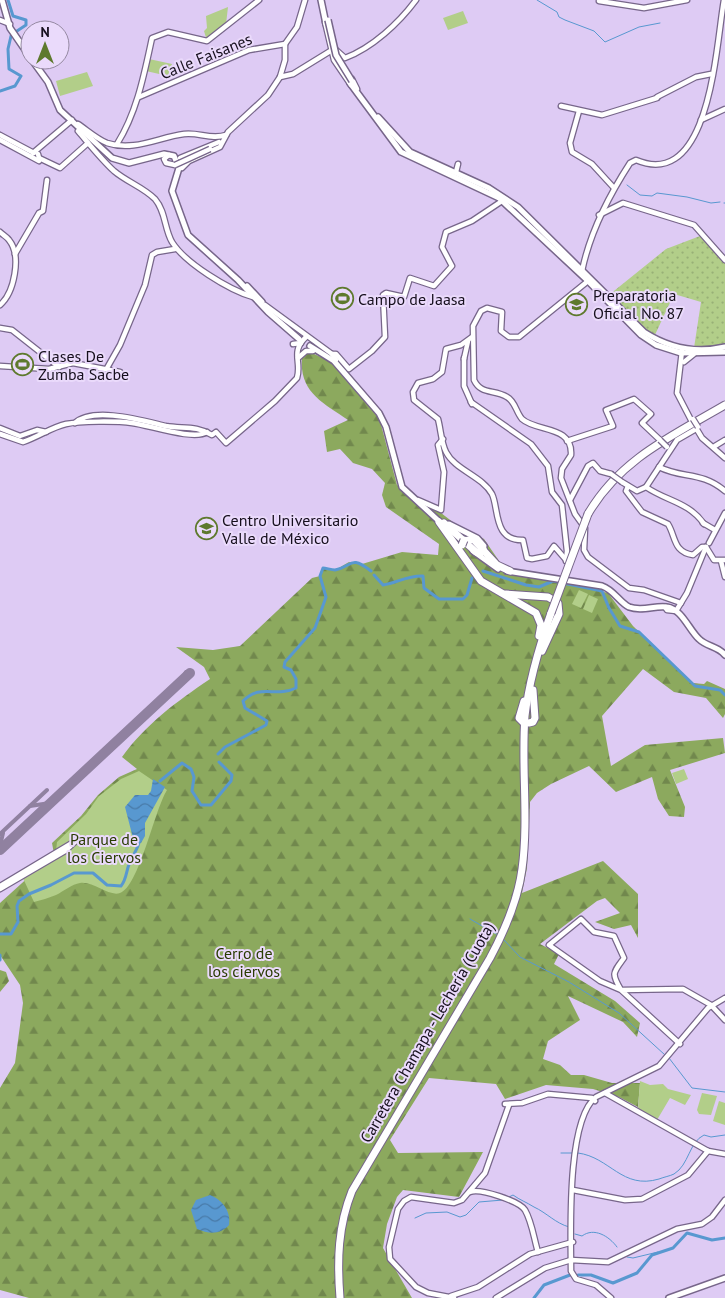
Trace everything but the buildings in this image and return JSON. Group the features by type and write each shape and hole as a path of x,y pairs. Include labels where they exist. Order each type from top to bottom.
{"highway":[{"name":"Carretera Chamapa - Lechería (Cuota)","path":"341,1298 339,1240 343,1218 352,1190 490,958 508,921 518,892 524,858 525,728 532,678 552,613 589,515 610,485 630,466 725,406"},
{"path":"440,521 476,552 481,553 483,549"},
{"path":"440,521 481,581 497,592 528,606 538,616 541,630 534,654 532,678 535,718 533,722 526,723 519,716 532,678"},
{"path":"463,542 474,537"},
{"path":"463,542 471,538 500,568 510,572"},
{"path":"463,542 463,554"},
{"path":"463,542 465,552 478,575 498,590 507,594 553,598 558,602 559,614 536,663"},
{"name":"Carretera Chamapa - Lechería (Cuota)","path":"341,1298 341,1240 348,1209 355,1191 502,939 519,895 525,862 527,728 532,678 552,613"}],"main road":[{"path":"4,0 10,24 20,39"},
{"path":"323,0 336,55 356,90 399,151 456,172 489,188 514,204 594,287 648,337 683,352 694,354 725,352"},
{"path":"40,70 48,82 62,112 106,154 119,162 129,163 161,157 167,154 177,157"},
{"path":"41,70 49,80 60,107 72,122 107,153 118,159 131,160 166,152 175,154 182,168 174,187 176,198 189,232 269,310"},
{"path":"356,90 410,155 502,200 575,262 648,337"},
{"path":"177,157 179,168 172,191 185,230 197,245 238,280 253,298 302,339"},
{"path":"312,346 335,360 381,412 388,427 401,481 440,521 474,537 504,567 561,579"},
{"path":"683,352 725,347"},
{"path":"335,360 384,420 402,487 486,562 510,572 606,585 633,606 668,605 676,610 699,639 719,648 725,654"},
{"path":"575,581 606,587 625,604 635,608 665,607 676,610"},
{"path":"669,1298 725,1280"},
{"path":"676,1298 725,1280"}],"street":[{"path":"117,144 127,128 139,96 152,38 168,32 207,41 259,0"},
{"path":"161,157 166,163 175,164 212,148 263,101 280,77 285,60 285,44 297,27 305,0"},
{"path":"599,1 620,6 646,8 687,0"},
{"path":"594,287 582,273 583,259 599,216 614,188 633,160 648,165 658,164 679,157 692,142 701,120 711,84 724,0"},
{"path":"333,50 346,58 394,26 413,7 415,1"},
{"path":"326,18 334,60"},
{"path":"0,20 10,24"},
{"name":"Calle Faisanes","path":"139,96 249,50 285,44"},
{"path":"280,77 293,74 333,50"},
{"path":"333,50 356,90"},
{"path":"325,54 334,60 356,90"},
{"path":"561,106 579,111 608,114 657,98 688,81 712,74"},
{"path":"701,120 725,109"},
{"path":"579,111 570,143 572,152 592,164 614,188"},
{"path":"37,157 72,122 106,142 117,144 145,144 185,133 222,139"},
{"path":"84,134 78,131 115,171 143,188 156,201 174,249"},
{"path":"0,135 37,157"},
{"path":"182,168 187,159 222,139"},
{"path":"0,140 60,168 88,143"},
{"path":"399,151 404,151 404,146"},
{"path":"161,157 187,159"},
{"path":"456,172 458,164"},
{"path":"0,306 11,291 15,254 39,213 43,211 47,180"},
{"path":"302,339 312,346 336,354 349,369 372,351 385,337 382,298 385,293 404,297 409,280 412,278 429,286 437,284 452,266 442,247 446,232 472,221 502,200"},
{"path":"599,216 619,204 625,203 694,225 725,260"},
{"path":"0,232 10,240 15,254"},
{"path":"173,243 219,283 253,298"},
{"path":"107,368 120,345 145,285 152,255 156,252 174,249 189,258"},
{"path":"575,262 583,259"},
{"path":"561,579 568,551 562,505 552,492 549,468 532,446 469,401 466,391 464,358 476,317 481,311 487,308 503,312 500,328 506,335 520,336 588,281"},
{"path":"0,328 15,331 59,366"},
{"path":"302,339 312,346"},
{"path":"236,436 299,379 298,358 302,339"},
{"path":"75,423 83,417 132,417 170,426 194,427 212,435 216,432 225,443 236,436 275,401 297,378 296,356 302,339"},
{"path":"470,340 448,348 444,354 443,370 440,375 418,383 413,389 415,403 438,419 440,433 448,455 491,492 496,516 502,529 512,538 523,540 526,556 529,559 546,556 554,546 566,562 568,573 575,581 570,583 552,578"},
{"path":"470,340 474,380 480,388 508,397 524,420 552,429 567,441 571,448 571,455 562,468 560,475 575,514 585,528 584,550 592,560 629,588 644,590 681,603"},
{"path":"298,358 312,346"},
{"path":"683,352 684,362 679,391 685,407"},
{"path":"683,352 677,391 702,438 723,455"},
{"path":"332,354 335,360"},
{"path":"684,362 694,354"},
{"path":"0,366 47,369 73,363 120,372"},
{"path":"567,441 613,426 606,410 629,400 638,400 651,414 642,422 668,448"},
{"path":"122,417 122,423"},
{"path":"128,423 132,417"},
{"path":"0,434 19,442 64,424 75,423 128,423 201,436 207,432"},
{"path":"0,428 20,436 37,430 46,432"},
{"path":"627,488 637,491 646,487 668,448 697,428"},
{"path":"697,428 723,455"},
{"path":"28,433 28,440"},
{"path":"418,500 441,510 444,472 438,445 443,439"},
{"path":"715,446 725,440"},
{"path":"570,500 587,467 593,462 598,470 611,474 622,482 637,508 653,519 667,523 672,532 673,541 680,548 689,554 697,554 702,547 708,545"},
{"path":"659,467 670,472 700,477 713,482 725,491"},
{"path":"646,487 661,496 682,502 704,524 716,529"},
{"path":"676,610 724,516"},
{"path":"708,545 709,554 714,560 723,560 725,577"},
{"path":"77,840 65,851 0,887 77,840"},
{"path":"679,1043 621,990 615,979 615,968 624,958 614,936 594,932 582,919 549,946 562,953 600,981 621,990 680,988 712,1005 725,1020"},
{"path":"612,1298 597,1283 576,1276 573,1271 574,1153 592,1102 658,1066 712,1005 725,999"},
{"path":"606,1093 708,1151 725,1154"},
{"path":"573,1242 528,1255 478,1287 452,1297 428,1293 412,1284 390,1259 389,1247 398,1209 404,1201 415,1198 457,1203 485,1173 507,1104 550,1094 592,1102"},
{"path":"574,1190 625,1200 642,1199 688,1175 708,1151"},
{"path":"469,1192 478,1189 519,1205 525,1211 538,1252"},
{"path":"496,1298 542,1270 572,1260 603,1263 614,1260 677,1229 704,1223 725,1200"}],"green space":[{"path":"228,7 226,24 207,41 204,31 207,28 206,16"},
{"path":"463,11 468,23 448,30 443,18"},
{"path":"149,59 172,64 168,76 146,71"},
{"path":"87,72 93,86 60,96 56,81"},
{"path":"700,236 725,263 725,345 694,348 701,302 674,294 654,337 609,295 666,249"},
{"name":"Campo de Jaasa","path":"345,288 354,297 339,310 330,300"},
{"name":"Cerro de los ciervos","path":"310,352 331,362 379,417 397,485 432,506 454,523 484,539 508,574 570,584 608,593 633,626 692,683 704,684 707,681 725,689 725,714 723,718 706,698 674,692 643,669 602,716 611,766 645,745 723,738 725,753 670,770 685,807 684,817 669,816 658,799 652,777 616,792 589,766 551,784 537,793 530,802 527,868 522,893 603,861 638,894 638,938 631,925 614,929 595,922 620,913 605,898 597,901 540,944 559,954 554,964 615,1001 640,1023 637,1037 623,1022 568,996 580,1020 548,1041 543,1059 560,1065 571,1075 584,1075 612,1083 640,1083 638,1107 619,1097 593,1089 546,1085 505,1099 496,1084 429,1078 390,1140 398,1153 483,1152 459,1197 403,1190 397,1197 387,1224 383,1248 412,1298 29,1298 0,1290 0,1088 15,1063 23,1003 20,985 0,955 0,903 54,854 52,843 81,816 98,795 119,777 137,769 122,757 141,734 174,705 210,679 204,667 176,647 213,650 240,646 312,578 320,576 323,568 335,570 349,562 362,564 402,552 438,555 439,544 386,507 382,495 385,483 372,469 353,463 340,449 327,452 324,431 348,420 314,395 304,380 302,358"},
{"path":"579,590 588,594 581,608 572,604"},
{"path":"589,595 598,599 592,613 583,609"},
{"path":"684,769 688,779 676,784 672,773"},
{"name":"Parque de los Ciervos","path":"139,771 167,790 140,863 127,888 116,894 91,884 80,883 56,895 34,902 22,876 56,851 57,842 86,814 99,796 121,779"},
{"path":"0,970 6,972 9,981 0,992"},
{"path":"640,1081 650,1085 663,1084 668,1089 691,1095 685,1105 670,1098 657,1120 638,1109"},
{"path":"702,1093 717,1096 711,1115 699,1114 697,1110"},
{"path":"719,1101 725,1103 725,1125 713,1121"}],"water":[{"path":"153,779 165,787 145,823 145,836 141,843 134,842 125,807 135,795 148,795 151,791"},
{"path":"210,1195 219,1200 225,1207 229,1216 229,1225 222,1231 210,1233 197,1229 191,1210 196,1200"}],"waterway":[{"path":"8,0 13,16 26,20 26,25 17,31"},
{"path":"537,0 557,12 559,17 594,31 605,42 639,27 660,23"},
{"path":"0,91 15,86 21,76 9,69 8,49 11,36"},
{"path":"627,185 640,195 652,196 657,193 687,197 711,203 720,202"},
{"path":"218,754 225,747 266,725 267,721 245,708 243,701 256,693 281,692 296,688 296,679 291,670 284,667 285,662 315,628 326,597 320,576 323,568 335,570 355,562 371,571"},
{"path":"483,571 526,585 539,587 553,581 602,591 609,608 620,626 639,632 695,686 720,690 725,695"},
{"path":"374,575 383,585 423,576 424,588 439,599 463,599 467,595 472,578"},
{"path":"160,781 182,763 191,769 194,777 192,791 201,805 211,805 231,781 232,775 219,762"},
{"path":"0,934 11,934 18,922 17,906 19,901 29,894 74,873 93,873 107,885 121,886 140,839"},
{"path":"470,919 498,935"},
{"path":"504,940 520,957 569,982 619,1013 665,1055"},
{"path":"0,955 0,960"},
{"path":"669,1058 692,1088 725,1092"},
{"path":"578,1153 599,1160 626,1177 646,1181 674,1174 683,1165 695,1143 704,1135 711,1137 725,1135"},
{"path":"561,1153 573,1153"},
{"path":"507,1198 513,1195 569,1227"},
{"path":"415,1218 426,1213 447,1212 460,1217 466,1215 479,1202 503,1200"},
{"path":"575,1234 582,1236 591,1232 601,1234 610,1239 617,1247"},
{"path":"578,1275 591,1275 613,1283 637,1273 652,1255 673,1248 687,1233 712,1240 725,1238"},
{"path":"627,1257 633,1258 658,1252"},
{"path":"534,1298 544,1285 570,1275"}],"taxiway":[{"path":"180,682 186,672 188,675 185,678"},
{"path":"0,834 47,790"},
{"path":"30,806 50,803"},
{"path":"40,813 44,808 42,805"},
{"path":"0,846 3,833"},
{"path":"0,844 3,846 7,843"}],"runway":[{"path":"0,850 190,673"}],"place":[{"name":"Campo de Jaasa","path":"342,299"},
{"name":"Preparatoria Oficial No. 87","path":"577,304"},
{"name":"Clases De Zumba Sacbe","path":"22,365"},
{"name":"Centro Universitario Valle de México","path":"206,529"}]}
